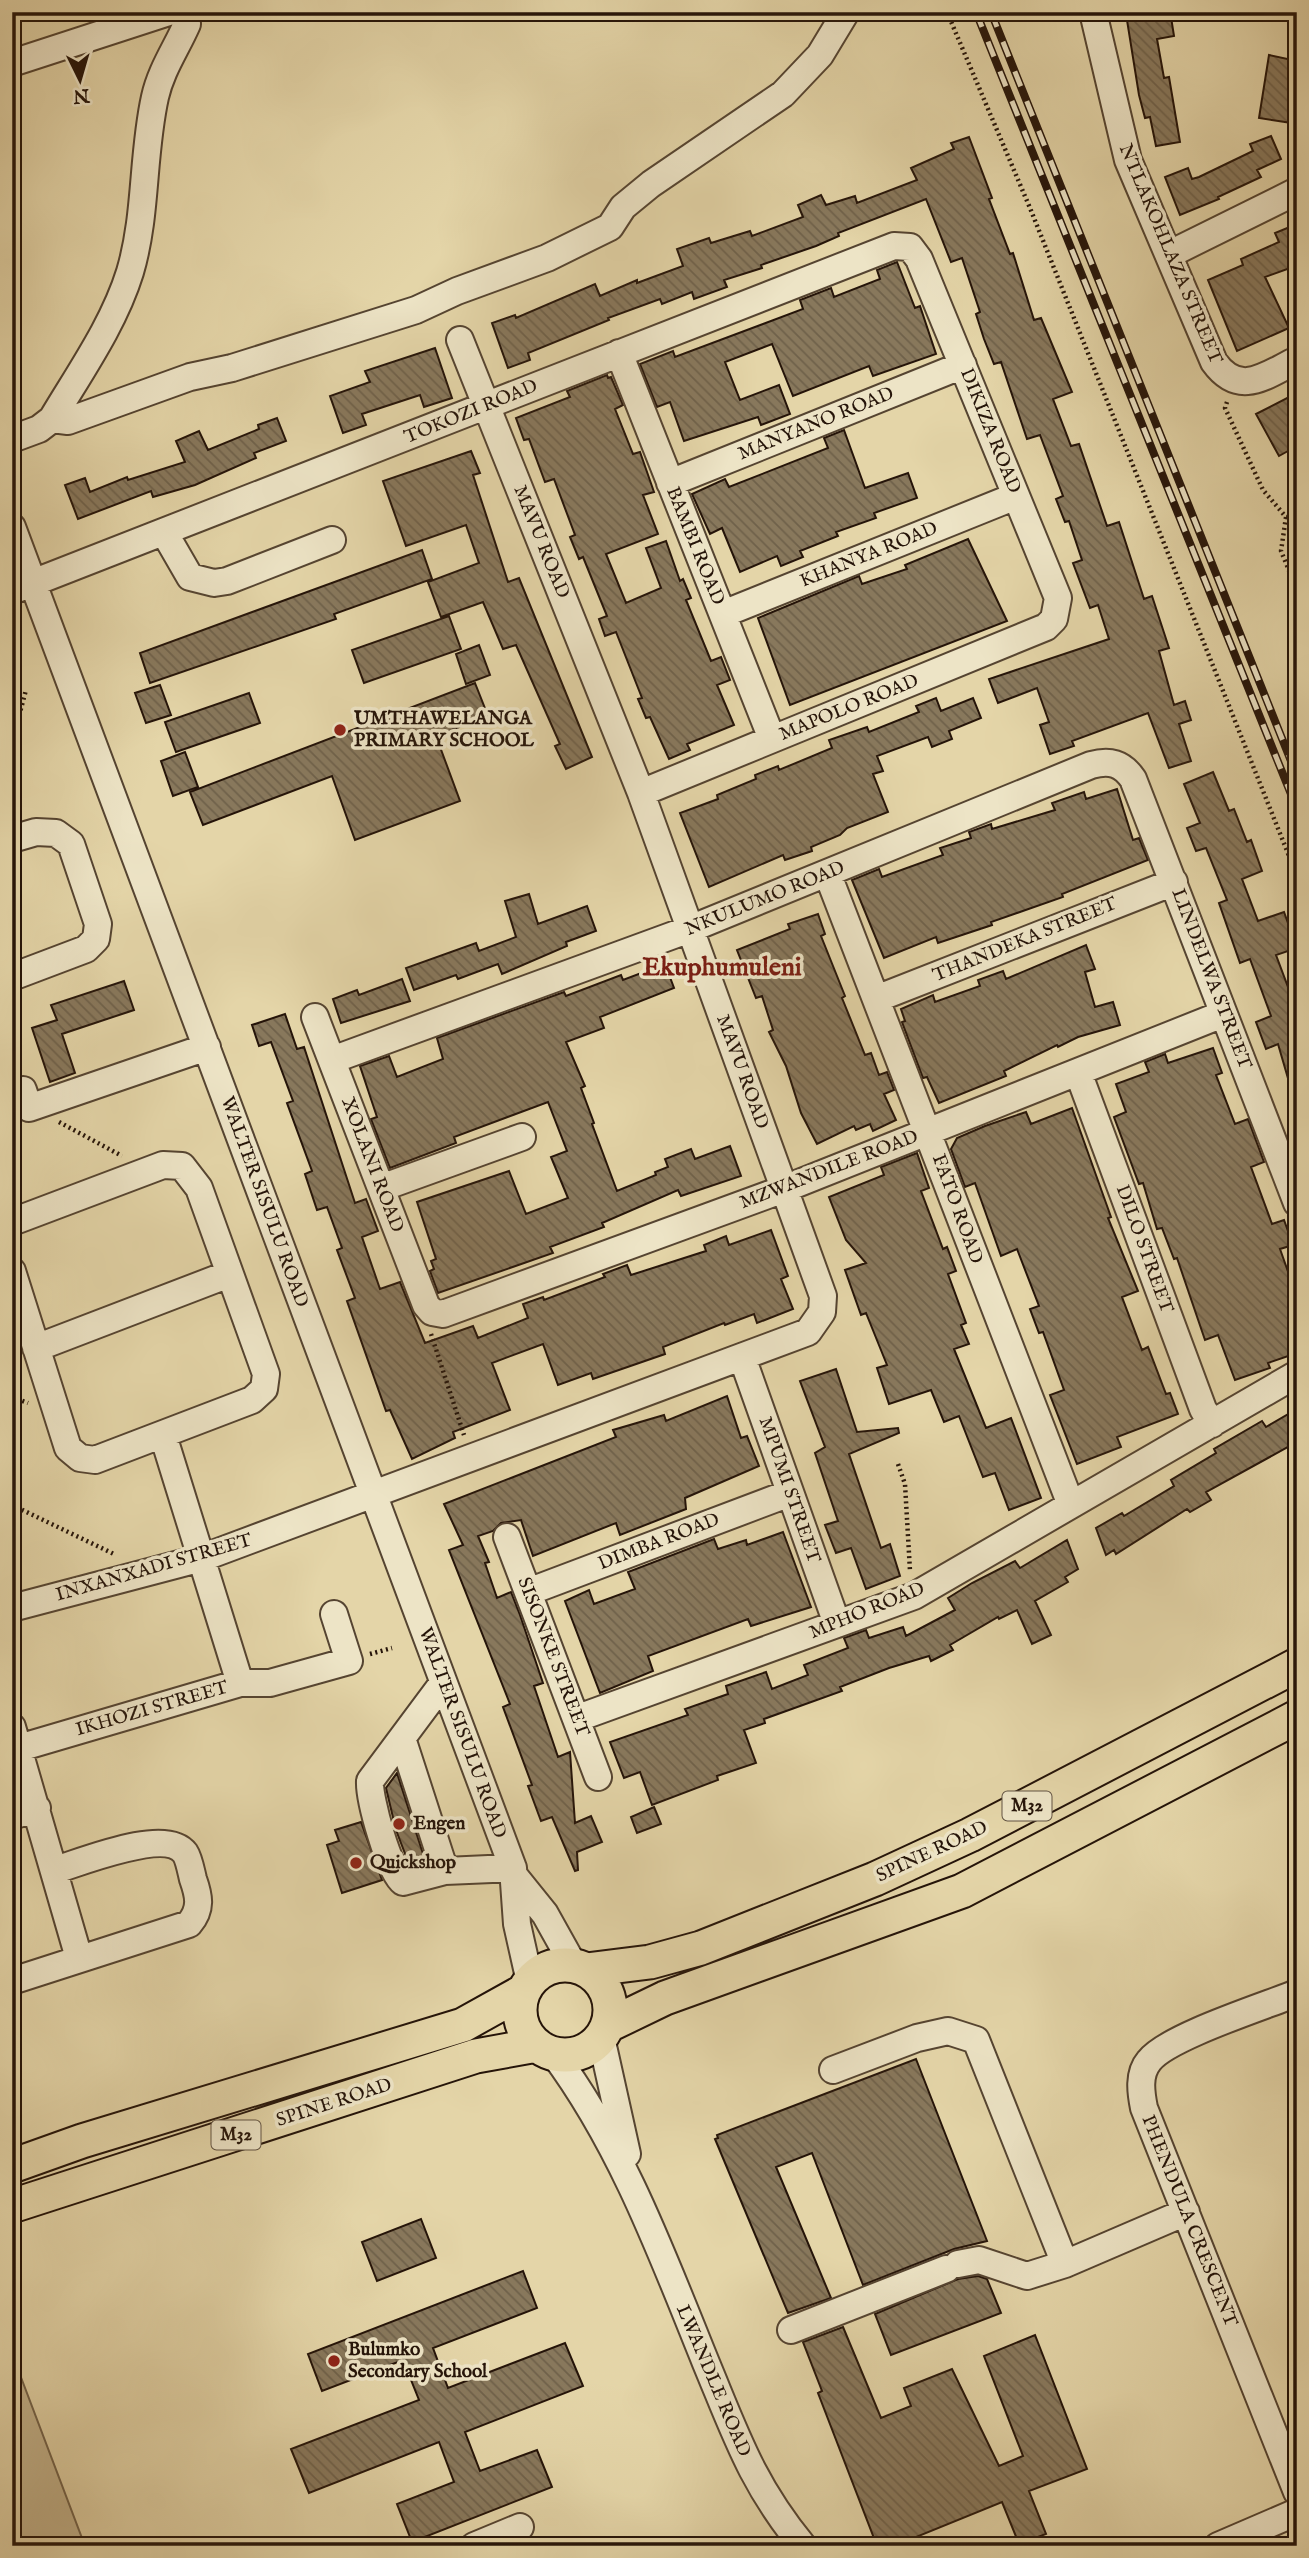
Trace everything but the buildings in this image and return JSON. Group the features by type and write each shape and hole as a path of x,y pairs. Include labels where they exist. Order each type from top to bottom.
{"main road":[{"name":"SPINE ROAD","path":"12,2166 82,2141 463,2025 527,1986 550,1968 650,1962 701,1948 875,1879 970,1835 1297,1665"},
{"name":"SPINE ROAD","path":"12,2206 476,2056 545,2049 580,2052 604,2032 664,1998 962,1891 1297,1717"},
{"path":"580,1968 596,1977 607,1994 610,2013 604,2032"},
{"path":"527,1986 522,2021 545,2049"}],"street":[{"path":"52,419 68,421 190,377 232,368 416,310 457,291 547,258 610,227 623,207 651,184 783,94 820,55 846,12"},
{"name":"NTLAKOHLAZA STREET","path":"1093,12 1128,160 1214,362 1222,373 1236,382 1253,382 1297,360"},
{"path":"12,63 171,13 187,24 164,65 155,96 148,141 144,204 130,272 110,319 52,419 39,429 12,439"},
{"path":"12,69 39,56"},
{"path":"1170,254 1297,191"},
{"name":"TOKOZI ROAD","path":"22,586 894,246 910,247"},
{"name":"DIKIZA ROAD","path":"910,247 919,259 1058,598 1054,619"},
{"name":"MAVU ROAD","path":"373,1495 808,1332 822,1312 823,1296 641,793 460,340"},
{"name":"BAMBI ROAD","path":"619,353 772,739"},
{"name":"MANYANO ROAD","path":"670,483 963,365"},
{"name":"KHANYA ROAD","path":"723,614 1016,496"},
{"name":"WALTER SISULU ROAD","path":"12,527 22,586 207,1047 514,1873 580,1968"},
{"path":"164,532 177,560 190,577 214,583 332,540"},
{"name":"MAPOLO ROAD","path":"641,793 1046,627 1054,619"},
{"name":"NKULUMO ROAD","path":"332,1060 690,929 828,875 1091,765 1115,763"},
{"name":"LINDELWA STREET","path":"1115,763 1127,769 1133,779 1297,1203"},
{"path":"12,839 36,832 57,833 71,844 98,924 96,939 86,949 12,977"},
{"name":"FATO ROAD","path":"828,875 1070,1505"},
{"name":"THANDEKA STREET","path":"876,999 1174,882"},
{"name":"MZWANDILE ROAD","path":"432,1312 443,1314 785,1189 1223,1014"},
{"name":"XOLANI ROAD","path":"315,1017 426,1305 432,1312"},
{"path":"26,1099 207,1047"},
{"name":"DILO STREET","path":"1078,1072 1203,1409 1212,1424"},
{"path":"381,1188 522,1137"},
{"path":"12,1222 142,1171 163,1165 182,1166 199,1188 266,1374 264,1389 252,1399 163,1435 95,1460 80,1458 68,1448 12,1271"},
{"path":"36,1348 229,1274"},
{"name":"MPUMI STREET","path":"742,1357 837,1624"},
{"path":"1212,1424 1297,1374"},
{"name":"MPHO ROAD","path":"578,1718 914,1596 1212,1424"},
{"name":"IKHOZI STREET","path":"15,1737 240,1683 163,1435"},
{"name":"DIMBA ROAD","path":"528,1592 790,1493"},
{"name":"INXANXADI STREET","path":"12,1608 202,1558 373,1495"},
{"name":"SISONKE STREET","path":"507,1537 578,1718 598,1777"},
{"path":"240,1683 270,1683 349,1661 334,1614"},
{"path":"443,1683 374,1774 370,1786 393,1869 403,1882 444,1871 514,1873"},
{"path":"15,1737 24,1812 55,1870 79,1958"},
{"path":"402,1738 444,1871"},
{"path":"12,1981 189,1924 197,1912 199,1897 186,1854 172,1844 151,1842 55,1870"},
{"name":"WALTER SISULU ROAD","path":"514,1873 517,1924 527,1986"},
{"name":"PHENDULA CRESCENT","path":"1297,1993 1180,2041 1148,2062 1142,2073 1144,2108 1297,2492"},
{"path":"833,2070 917,2038 948,2031 975,2040 1009,2118 1065,2264"},
{"name":"LWANDLE ROAD","path":"604,2032 640,2207"},
{"name":"LWANDLE ROAD","path":"545,2049 590,2105 640,2207 748,2463 777,2515 803,2546"},
{"path":"791,2330 952,2266 979,2260 1027,2276 1065,2264 1186,2212"},
{"path":"1218,2546 1297,2512"},
{"path":"474,2546 520,2528"}],"path":[{"path":"12,23 16,12"},
{"path":"947,12 1030,208 1297,876"},
{"path":"1236,382 1225,408 1263,490 1286,517 1297,519"},
{"path":"1286,517 1281,551 1297,590"},
{"path":"12,742 26,690"},
{"path":"26,1099 116,1151 142,1171"},
{"path":"432,1312 430,1338 472,1458"},
{"path":"898,1464 905,1484 914,1596"},
{"path":"12,1506 150,1572"}],"shaded area":[{"path":"14,2359 85,2546 12,2546"}],"railway":[{"path":"976,12 1297,809"},
{"path":"991,12 1297,776"}],"place":[{"name":"UMTHAWELANGA PRIMARY SCHOOL","path":"340,730"},
{"name":"Engen","path":"399,1824"},
{"name":"Quickshop","path":"356,1863"},
{"name":"Bulumko Secondary School","path":"334,2361"}],"district":[{"name":"Ekuphumuleni","path":"722,967"}]}
